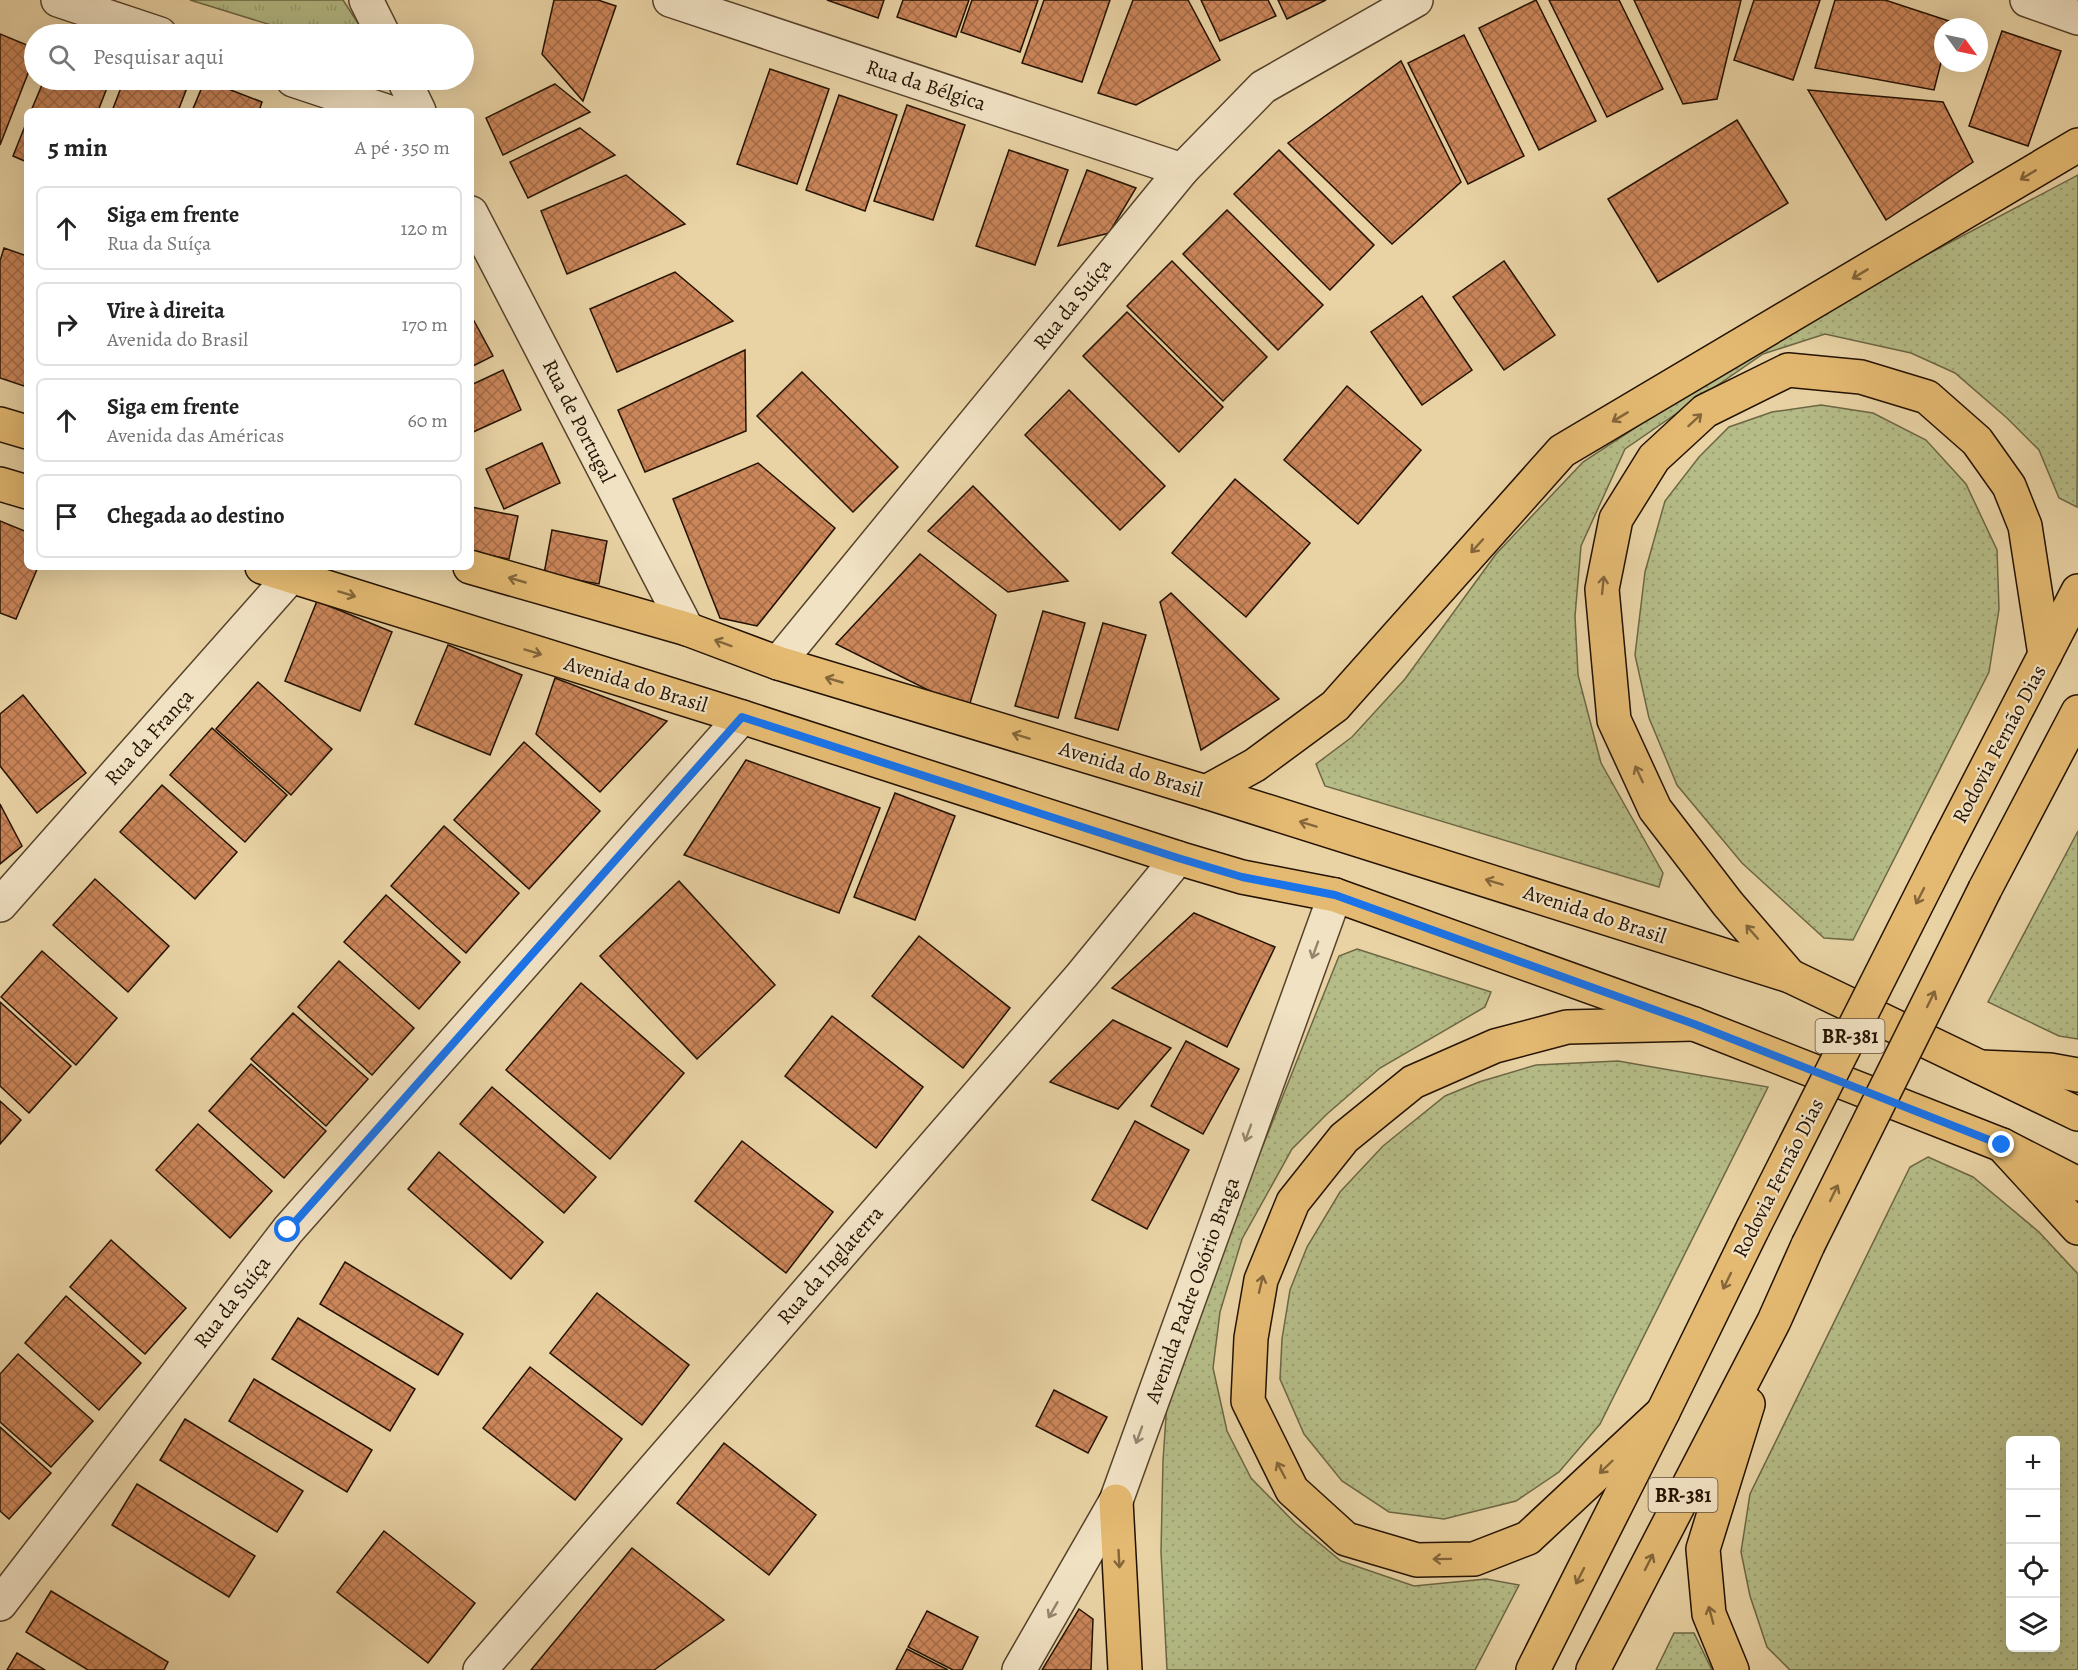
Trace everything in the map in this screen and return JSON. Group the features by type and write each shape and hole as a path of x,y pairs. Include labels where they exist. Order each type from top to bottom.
{"main road":[{"path":"1206,792 1255,765 1335,706 1562,451 2078,145"},
{"path":"1790,976 1728,904 1655,809 1614,720 1602,589 1616,519 1654,458 1705,411 1788,370 1861,377 1927,397 1977,441 2009,486 2025,526 2045,655"},
{"path":"0,424 24,431"},
{"path":"0,483 24,491"},
{"name":"Avenida do Brasil","path":"474,568 687,629 778,663 1206,792 1790,976 2078,1114"},
{"name":"Avenida do Brasil","path":"282,570 1178,858 1242,877 1335,895 1694,1024 2002,1145 2078,1184"},
{"name":"Rodovia Fernão Dias","path":"1533,1670 1753,1228 2078,591"},
{"name":"BR-381","path":"1593,1670 1774,1321 1808,1245 1985,890 2078,712"},
{"name":"BR-381","path":"2001,858 2078,745"},
{"path":"1663,1412 1528,1538 1474,1558 1417,1560 1346,1539 1292,1490 1248,1401 1251,1338 1261,1280 1293,1202 1344,1138 1413,1082 1495,1046 1567,1027 1694,1024"},
{"path":"1980,1067 2078,1075"},
{"path":"2002,1145 2078,1228"},
{"path":"1732,1670 1709,1614 1702,1549 1774,1321"},
{"path":"1116,1500 1125,1670"},
{"name":"BR-381","path":"1599,1670 1632,1594"}],"street":[{"path":"58,0 130,24"},
{"path":"366,0 378,24"},
{"name":"Rua da Bélgica","path":"670,0 1182,170"},
{"name":"Rua da Suíça","path":"778,663 1182,170 1263,87 1416,0"},
{"path":"2027,0 2078,18"},
{"path":"323,90 378,108"},
{"path":"409,90 418,108"},
{"name":"Rua de Portugal","path":"474,219 687,629"},
{"name":"Rua da França","path":"0,904 282,570"},
{"name":"Rua da Suíça","path":"0,1604 288,1230 742,717"},
{"name":"Rua da Inglaterra","path":"480,1670 1082,975 1178,858"},
{"name":"Avenida Padre Osório Braga","path":"1019,1670 1116,1500 1335,895"}],"green space":[{"path":"190,0 343,0 359,24 268,24"},
{"path":"2078,175 2077,507 2059,498 2039,450 2007,418 1955,373 1911,353 1825,334 1763,354 1625,449 1581,546 1575,616 1578,675 1601,763 1663,873 1659,887 1325,786 1316,764 1352,737 1405,679 1496,554 1583,462 1784,330"},
{"path":"1821,405 1873,413 1926,440 1966,484 1997,550 1999,609 1989,672 1853,940 1824,938 1742,863 1677,785 1649,718 1635,655 1645,572 1665,501 1699,457 1729,427 1772,412"},
{"path":"2078,831 2078,1039 2059,1036 1988,1002"},
{"path":"1357,949 1491,992 1485,1007 1380,1068 1327,1114 1292,1149 1242,1239 1220,1312 1213,1368 1227,1431 1251,1478 1295,1523 1341,1561 1414,1586 1486,1579 1519,1585 1475,1670 1167,1670 1161,1552 1163,1461 1168,1387 1339,956"},
{"path":"1618,1061 1768,1087 1600,1424 1559,1472 1516,1501 1444,1519 1389,1512 1342,1481 1304,1434 1280,1379 1282,1339 1290,1290 1307,1247 1340,1192 1383,1146 1445,1096 1479,1082 1536,1065"},
{"path":"1928,1157 1973,1177 2039,1232 2078,1274 2078,1670 1790,1670 1767,1647 1750,1596 1741,1552 1750,1494 1910,1167"},
{"path":"1674,1633 1694,1633 1712,1670 1656,1670"}],"building":[{"path":"554,0 598,0 616,6 583,101 542,54"},
{"path":"827,0 884,0 878,18"},
{"path":"903,0 969,0 956,37 897,17"},
{"path":"972,0 1038,0 1020,52 961,32"},
{"path":"1044,0 1110,0 1082,82 1022,63"},
{"path":"1133,0 1188,0 1220,60 1136,105 1098,93"},
{"path":"1201,0 1268,0 1276,16 1220,41"},
{"path":"1278,0 1326,0 1287,19"},
{"path":"1536,0 1596,121 1539,150 1479,28"},
{"path":"1549,0 1619,0 1663,89 1607,117"},
{"path":"1634,0 1741,0 1717,99 1683,104"},
{"path":"1754,0 1820,0 1793,80 1734,60"},
{"path":"1835,0 1885,0 1940,18 1934,18 1934,72 1939,72 1934,90 1815,68"},
{"path":"2002,31 2061,51 2028,146 1969,126"},
{"path":"0,34 24,44 24,84 0,145"},
{"path":"1464,35 1524,156 1468,184 1408,63"},
{"path":"1401,61 1461,182 1392,244 1288,143"},
{"path":"770,69 829,89 797,184 737,164"},
{"path":"555,84 590,112 503,155 486,118"},
{"path":"40,90 106,90 99,108 32,108"},
{"path":"120,90 186,90 179,108 113,108"},
{"path":"201,90 231,90 262,102 260,108 193,108"},
{"path":"1808,90 1943,102 1973,162 1886,220"},
{"path":"839,95 897,115 865,211 806,190"},
{"path":"907,105 965,125 933,220 874,201"},
{"path":"1737,120 1788,203 1658,282 1608,199"},
{"path":"24,128 24,161 13,156"},
{"path":"580,128 615,155 528,198 510,162"},
{"path":"1009,150 1068,170 1035,265 976,246"},
{"path":"1279,150 1374,245 1330,290 1234,194"},
{"path":"1087,170 1136,188 1109,233 1058,246"},
{"path":"626,175 685,224 567,274 541,211"},
{"path":"1227,210 1323,305 1278,350 1183,254"},
{"path":"4,248 24,255 24,386 0,378 0,261"},
{"path":"1172,261 1267,357 1223,401 1127,306"},
{"path":"1504,261 1555,335 1504,370 1453,297"},
{"path":"675,272 733,321 617,372 590,309"},
{"path":"1422,296 1472,370 1422,405 1371,332"},
{"path":"1127,312 1223,407 1179,452 1083,356"},
{"path":"474,321 493,356 474,366"},
{"path":"745,350 746,431 645,472 618,410"},
{"path":"503,370 521,410 474,432 474,384"},
{"path":"802,372 898,467 853,512 757,416"},
{"path":"1347,386 1421,450 1358,524 1284,460"},
{"path":"1069,390 1165,486 1120,530 1025,435"},
{"path":"542,443 560,483 504,509 486,469"},
{"path":"758,463 835,528 757,626 720,618 673,499"},
{"path":"1235,479 1310,543 1246,617 1172,553"},
{"path":"973,486 1068,581 1008,592 928,531"},
{"path":"474,508 518,516 509,559 474,553"},
{"path":"0,521 24,531 24,570 37,570 16,619 0,613"},
{"path":"552,530 607,541 599,584 544,574"},
{"path":"920,554 996,615 968,710 836,644"},
{"path":"1171,593 1279,699 1201,750 1160,602"},
{"path":"317,601 392,632 360,711 285,681"},
{"path":"1043,611 1085,623 1058,718 1015,706"},
{"path":"1103,623 1146,635 1118,730 1075,718"},
{"path":"448,645 522,675 490,755 415,724"},
{"path":"555,678 667,721 600,792 536,734"},
{"path":"258,682 332,749 291,795 216,729"},
{"path":"23,695 86,773 37,813 0,766 0,714"},
{"path":"212,728 287,795 245,842 170,775"},
{"path":"524,742 600,811 529,889 454,820"},
{"path":"746,760 880,808 839,913 684,855"},
{"path":"162,785 237,852 195,899 120,832"},
{"path":"895,793 955,816 915,920 854,897"},
{"path":"0,804 22,846 0,864"},
{"path":"444,826 519,893 466,953 391,886"},
{"path":"95,879 169,946 128,992 53,925"},
{"path":"679,881 775,985 697,1059 600,956"},
{"path":"386,895 460,962 419,1009 344,942"},
{"path":"1194,913 1275,947 1227,1047 1112,988"},
{"path":"919,936 1010,1008 963,1068 872,996"},
{"path":"42,951 117,1018 76,1065 1,997"},
{"path":"339,961 414,1028 372,1075 298,1007"},
{"path":"581,983 684,1073 610,1159 506,1070"},
{"path":"0,1002 71,1066 29,1113 0,1086"},
{"path":"293,1013 368,1079 326,1126 251,1059"},
{"path":"832,1016 923,1087 876,1148 785,1076"},
{"path":"1113,1020 1171,1048 1118,1109 1050,1082"},
{"path":"1186,1041 1239,1069 1203,1134 1151,1106"},
{"path":"251,1064 326,1131 284,1178 209,1111"},
{"path":"492,1087 596,1177 564,1213 460,1124"},
{"path":"0,1101 21,1120 0,1144"},
{"path":"1135,1121 1189,1150 1147,1229 1092,1200"},
{"path":"198,1124 272,1191 230,1238 156,1170"},
{"path":"742,1141 833,1212 786,1273 695,1201"},
{"path":"439,1152 543,1242 511,1279 408,1189"},
{"path":"111,1240 186,1308 145,1354 70,1287"},
{"path":"345,1262 463,1334 438,1375 320,1304"},
{"path":"597,1293 689,1365 642,1425 550,1353"},
{"path":"66,1296 141,1363 99,1410 25,1343"},
{"path":"298,1318 415,1389 390,1431 272,1359"},
{"path":"18,1354 93,1421 51,1467 0,1422 0,1374"},
{"path":"530,1367 622,1439 575,1500 483,1428"},
{"path":"254,1379 372,1450 347,1492 229,1421"},
{"path":"1054,1390 1107,1417 1088,1453 1036,1426"},
{"path":"185,1419 303,1491 277,1532 160,1460"},
{"path":"0,1427 51,1473 9,1519 0,1511"},
{"path":"724,1443 816,1515 769,1575 677,1503"},
{"path":"137,1484 255,1556 229,1597 112,1525"},
{"path":"384,1531 475,1603 428,1663 337,1592"},
{"path":"632,1548 724,1620 654,1670 531,1670"},
{"path":"51,1591 168,1662 164,1670 88,1670 26,1632"},
{"path":"1079,1609 1093,1619 1091,1670 1042,1670"},
{"path":"927,1611 978,1637 962,1670 953,1670 908,1647"},
{"path":"907,1649 948,1670 896,1670"},
{"path":"17,1653 45,1670 7,1670"}],"route":[{"path":"288,1230 742,717 1178,858 1242,877 1335,895 1694,1024 2002,1145"}]}
